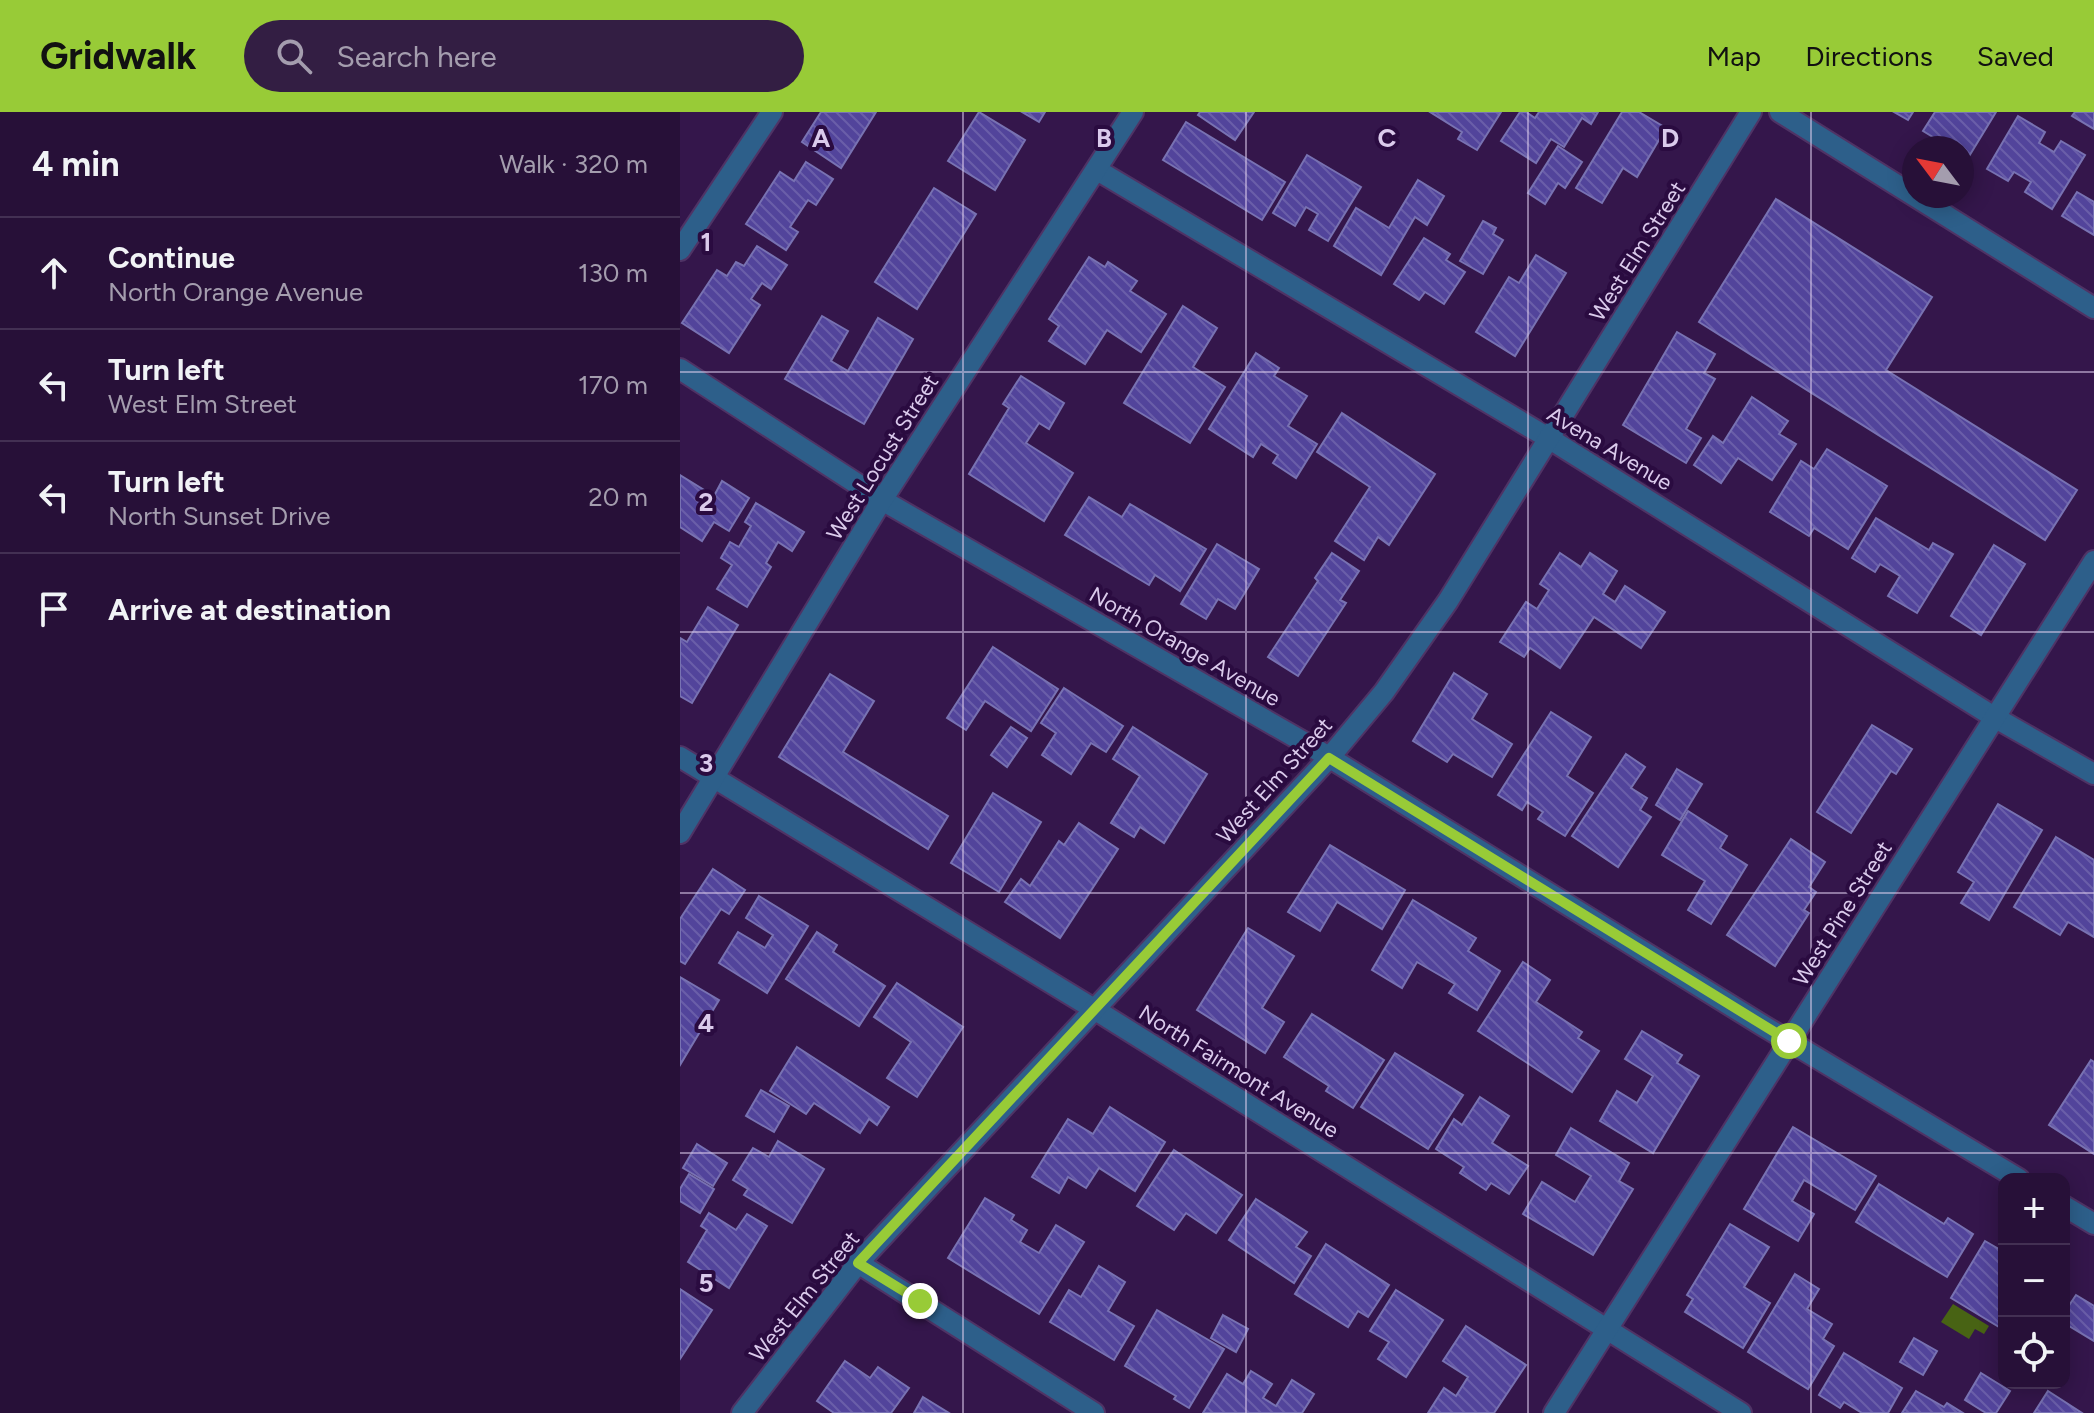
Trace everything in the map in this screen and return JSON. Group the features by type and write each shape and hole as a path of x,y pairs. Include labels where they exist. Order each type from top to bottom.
{"street":[{"path":"680,250 772,112"},
{"name":"West Locust Street","path":"680,833 882,500 1133,112"},
{"name":"West Elm Street","path":"742,1413 858,1263 1329,758 1384,692 1448,601 1751,112"},
{"path":"1780,112 2094,308"},
{"name":"Avena Avenue","path":"1097,170 1550,439 1994,717 2094,774"},
{"name":"North Orange Avenue","path":"680,369 882,500 1329,758 2009,1173"},
{"name":"West Pine Street","path":"1554,1413 2094,561"},
{"name":"North Fairmont Avenue","path":"680,757 1094,1009 1741,1413"},
{"path":"2070,1210 2094,1224"},
{"path":"858,1263 1094,1413"}],"shaded area":[{"path":"1953,1304 1989,1326 1984,1334 1975,1329 1969,1339 1941,1322"}],"building":[{"path":"821,112 876,112 841,168 802,142"},
{"path":"979,112 1025,140 995,190 948,161"},
{"path":"1022,112 1045,112 1039,122"},
{"path":"1200,112 1254,112 1235,140 1198,115"},
{"path":"1430,112 1501,112 1477,150 1458,139 1462,132"},
{"path":"1520,112 1535,118 1539,112 1598,112 1591,124 1582,118 1564,147 1551,139 1536,163 1501,141"},
{"path":"1622,112 1639,112 1666,128 1637,177 1623,168 1602,203 1576,188"},
{"path":"1894,112 1913,112 1908,120"},
{"path":"1935,112 1996,112 1974,148 1974,136 1931,136 1923,131"},
{"path":"2075,112 2094,112 2094,129 2072,116"},
{"path":"2018,116 2045,132 2039,143 2054,152 2061,141 2085,155 2052,209 2025,192 2031,182 2014,172 2008,181 1987,169"},
{"path":"1186,122 1285,182 1262,220 1163,160"},
{"path":"1558,146 1582,162 1565,188 1558,183 1545,204 1528,193"},
{"path":"1307,155 1361,187 1328,241 1309,230 1318,214 1306,207 1295,226 1273,213"},
{"path":"806,162 833,179 816,205 808,200 790,227 798,232 786,250 746,224 780,172 794,181"},
{"path":"1418,180 1444,196 1427,225 1415,217 1381,275 1334,246 1356,208 1389,228"},
{"path":"934,188 976,214 917,309 875,282"},
{"path":"2077,192 2094,202 2094,235 2062,216"},
{"path":"1776,199 1932,297 1886,370 2077,490 2045,540 1699,322"},
{"path":"1483,221 1496,228 1493,234 1503,240 1483,274 1460,261"},
{"path":"1424,238 1450,254 1446,260 1465,272 1444,304 1425,292 1419,300 1394,284"},
{"path":"757,246 787,265 771,289 762,283 751,299 760,305 729,353 682,323 717,270 727,276 736,262 744,266"},
{"path":"1536,255 1566,273 1515,356 1476,332 1509,277 1519,283"},
{"path":"1089,257 1105,267 1108,262 1137,281 1130,291 1166,314 1141,352 1107,330 1085,364 1049,341 1059,326 1049,319"},
{"path":"1183,306 1217,328 1193,367 1225,387 1190,443 1124,403"},
{"path":"822,316 848,331 831,361 848,371 878,318 913,339 864,424 785,379"},
{"path":"1677,332 1715,354 1704,373 1715,379 1686,429 1701,438 1686,463 1623,425"},
{"path":"1256,353 1279,368 1274,376 1307,396 1288,426 1317,444 1296,478 1273,463 1278,455 1261,444 1253,457 1209,429"},
{"path":"1021,376 1064,403 1049,429 1039,423 1026,443 1073,473 1044,521 969,474 1009,408 1003,404"},
{"path":"1752,397 1788,421 1779,434 1796,444 1772,480 1738,458 1721,483 1694,465 1713,436 1723,443"},
{"path":"1342,413 1435,474 1389,545 1378,537 1364,560 1335,541 1370,487 1317,452"},
{"path":"1827,449 1887,486 1848,549 1814,528 1809,536 1770,512 1801,461 1814,469"},
{"path":"680,475 714,496 722,481 749,498 729,531 714,522 702,541 680,527"},
{"path":"1089,497 1122,517 1130,504 1206,549 1180,591 1155,575 1149,585 1065,535"},
{"path":"756,503 804,532 792,551 778,542 766,563 771,567 747,607 717,589 732,565 721,558 730,542 739,547 751,526 745,522"},
{"path":"1876,518 1929,550 1933,543 1953,554 1917,613 1888,596 1900,576 1880,564 1875,572 1852,558"},
{"path":"1217,544 1259,569 1235,609 1218,599 1206,619 1181,604"},
{"path":"1994,545 2025,564 1981,635 1951,616"},
{"path":"1332,553 1359,571 1340,600 1346,603 1298,676 1268,657 1318,581 1315,578"},
{"path":"1560,553 1581,567 1590,553 1617,571 1603,594 1615,602 1625,586 1665,612 1641,648 1594,617 1560,668 1530,648 1524,657 1500,642 1526,602 1537,609 1549,590 1540,584"},
{"path":"708,607 738,625 692,703 680,696 680,638 687,642"},
{"path":"993,647 1058,689 1031,731 985,701 966,730 947,718"},
{"path":"1454,673 1487,694 1472,719 1512,744 1492,777 1453,754 1447,762 1413,741"},
{"path":"830,674 874,701 843,752 948,816 928,849 779,757"},
{"path":"1064,688 1123,726 1106,752 1091,743 1071,774 1042,755 1056,733 1041,723"},
{"path":"1551,712 1591,737 1567,776 1593,793 1565,836 1538,819 1543,812 1527,802 1522,810 1498,795"},
{"path":"1872,725 1912,749 1896,774 1891,771 1851,833 1817,812"},
{"path":"1011,727 1027,738 1007,767 991,755"},
{"path":"1133,727 1207,774 1164,843 1140,827 1134,837 1111,823 1140,776 1113,759"},
{"path":"1626,754 1645,767 1631,788 1647,798 1640,810 1651,817 1618,867 1572,836"},
{"path":"1677,769 1702,784 1680,820 1656,805"},
{"path":"993,793 1041,822 999,892 951,863"},
{"path":"1998,804 2042,830 1989,920 1961,903 1974,882 1958,872"},
{"path":"1688,811 1727,836 1720,848 1747,865 1711,924 1688,910 1705,881 1662,855"},
{"path":"1079,823 1118,849 1060,938 1005,902 1021,879 1030,886 1059,841 1064,845"},
{"path":"2056,837 2094,860 2094,937 2068,922 2060,935 2014,907"},
{"path":"1791,839 1825,862 1809,887 1816,892 1804,910 1809,913 1775,966 1727,935"},
{"path":"1330,845 1405,890 1382,929 1337,902 1320,931 1288,912"},
{"path":"713,869 745,890 729,914 721,909 685,964 680,961 680,919"},
{"path":"759,896 808,926 767,993 719,963 738,932 765,948 773,935 746,918"},
{"path":"1413,900 1476,938 1468,951 1500,971 1477,1010 1449,993 1455,984 1417,962 1402,988 1372,970"},
{"path":"1248,928 1294,956 1262,1008 1284,1022 1265,1053 1197,1010"},
{"path":"817,932 837,945 833,952 885,986 859,1026 786,979"},
{"path":"1523,962 1550,980 1536,1002 1582,1032 1578,1038 1599,1051 1572,1092 1478,1031"},
{"path":"680,977 719,1000 680,1065"},
{"path":"897,983 963,1027 917,1097 887,1078 911,1042 874,1017"},
{"path":"1312,1014 1384,1060 1353,1108 1326,1091 1329,1086 1284,1057"},
{"path":"1642,1031 1682,1055 1677,1063 1699,1076 1653,1153 1600,1121 1617,1091 1637,1103 1653,1076 1625,1059"},
{"path":"797,1047 889,1107 877,1125 869,1119 860,1133 814,1103 806,1114 770,1091"},
{"path":"1395,1053 1463,1095 1428,1149 1361,1107"},
{"path":"2091,1060 2094,1062 2094,1154 2049,1125"},
{"path":"761,1090 789,1106 774,1132 746,1116"},
{"path":"1480,1097 1509,1116 1492,1143 1528,1166 1509,1194 1491,1183 1486,1190 1460,1173 1464,1167 1436,1149 1454,1119 1462,1125"},
{"path":"1110,1107 1165,1142 1135,1191 1099,1168 1086,1188 1068,1177 1059,1193 1032,1177 1068,1119 1093,1134"},
{"path":"1793,1127 1876,1176 1855,1210 1804,1180 1792,1201 1814,1214 1798,1241 1744,1209"},
{"path":"1571,1128 1629,1163 1619,1181 1633,1189 1593,1255 1523,1214 1542,1182 1575,1202 1591,1176 1556,1155"},
{"path":"778,1141 824,1169 792,1223 744,1195 748,1189 733,1180 753,1148 769,1157"},
{"path":"697,1144 727,1163 713,1186 683,1168"},
{"path":"1174,1150 1242,1195 1216,1233 1186,1213 1174,1230 1137,1206"},
{"path":"689,1174 714,1189 700,1213 680,1201 680,1189"},
{"path":"1879,1184 1944,1224 1948,1218 1973,1234 1947,1277 1856,1222"},
{"path":"985,1198 1014,1215 1011,1220 1027,1230 1020,1242 1039,1253 1056,1225 1084,1242 1039,1314 948,1258"},
{"path":"1256,1199 1307,1232 1296,1247 1311,1256 1294,1283 1229,1240"},
{"path":"709,1213 736,1230 747,1214 767,1226 729,1288 688,1262 707,1230 701,1226"},
{"path":"1730,1224 1769,1247 1744,1287 1770,1303 1743,1348 1685,1312 1693,1299 1687,1295"},
{"path":"1985,1241 1998,1249 1998,1326 1951,1298"},
{"path":"1326,1244 1389,1285 1368,1317 1358,1311 1348,1327 1295,1294"},
{"path":"1099,1266 1125,1282 1108,1311 1134,1326 1114,1360 1050,1322 1069,1290 1081,1297"},
{"path":"1795,1274 1819,1289 1807,1309 1832,1324 1823,1339 1834,1346 1808,1389 1748,1352"},
{"path":"680,1289 712,1310 680,1359"},
{"path":"1396,1290 1443,1320 1406,1377 1378,1359 1389,1342 1370,1331"},
{"path":"2076,1295 2094,1306 2094,1341 2070,1327 2070,1304"},
{"path":"1157,1310 1224,1349 1189,1408 1174,1399 1176,1396 1125,1366"},
{"path":"1223,1315 1248,1329 1236,1352 1211,1338"},
{"path":"1466,1326 1526,1365 1494,1413 1428,1413 1444,1388 1456,1396 1468,1377 1443,1361"},
{"path":"1914,1338 1937,1351 1923,1375 1900,1362"},
{"path":"1844,1353 1902,1388 1888,1413 1862,1413 1844,1402 1840,1408 1819,1395"},
{"path":"845,1361 870,1378 878,1367 909,1388 891,1413 834,1413 817,1401"},
{"path":"1251,1371 1272,1384 1263,1398 1276,1406 1292,1380 1314,1394 1302,1413 1203,1413 1227,1374 1243,1384"},
{"path":"1981,1373 1998,1384 1998,1389 2010,1391 1996,1413 1986,1413 1965,1400"},
{"path":"1916,1391 1944,1407 1947,1403 1963,1413 1902,1413"},
{"path":"2048,1391 2082,1413 2034,1413"},
{"path":"923,1397 949,1413 914,1413"}],"route":[{"path":"920,1301 858,1263 1329,758 1789,1041"}]}
